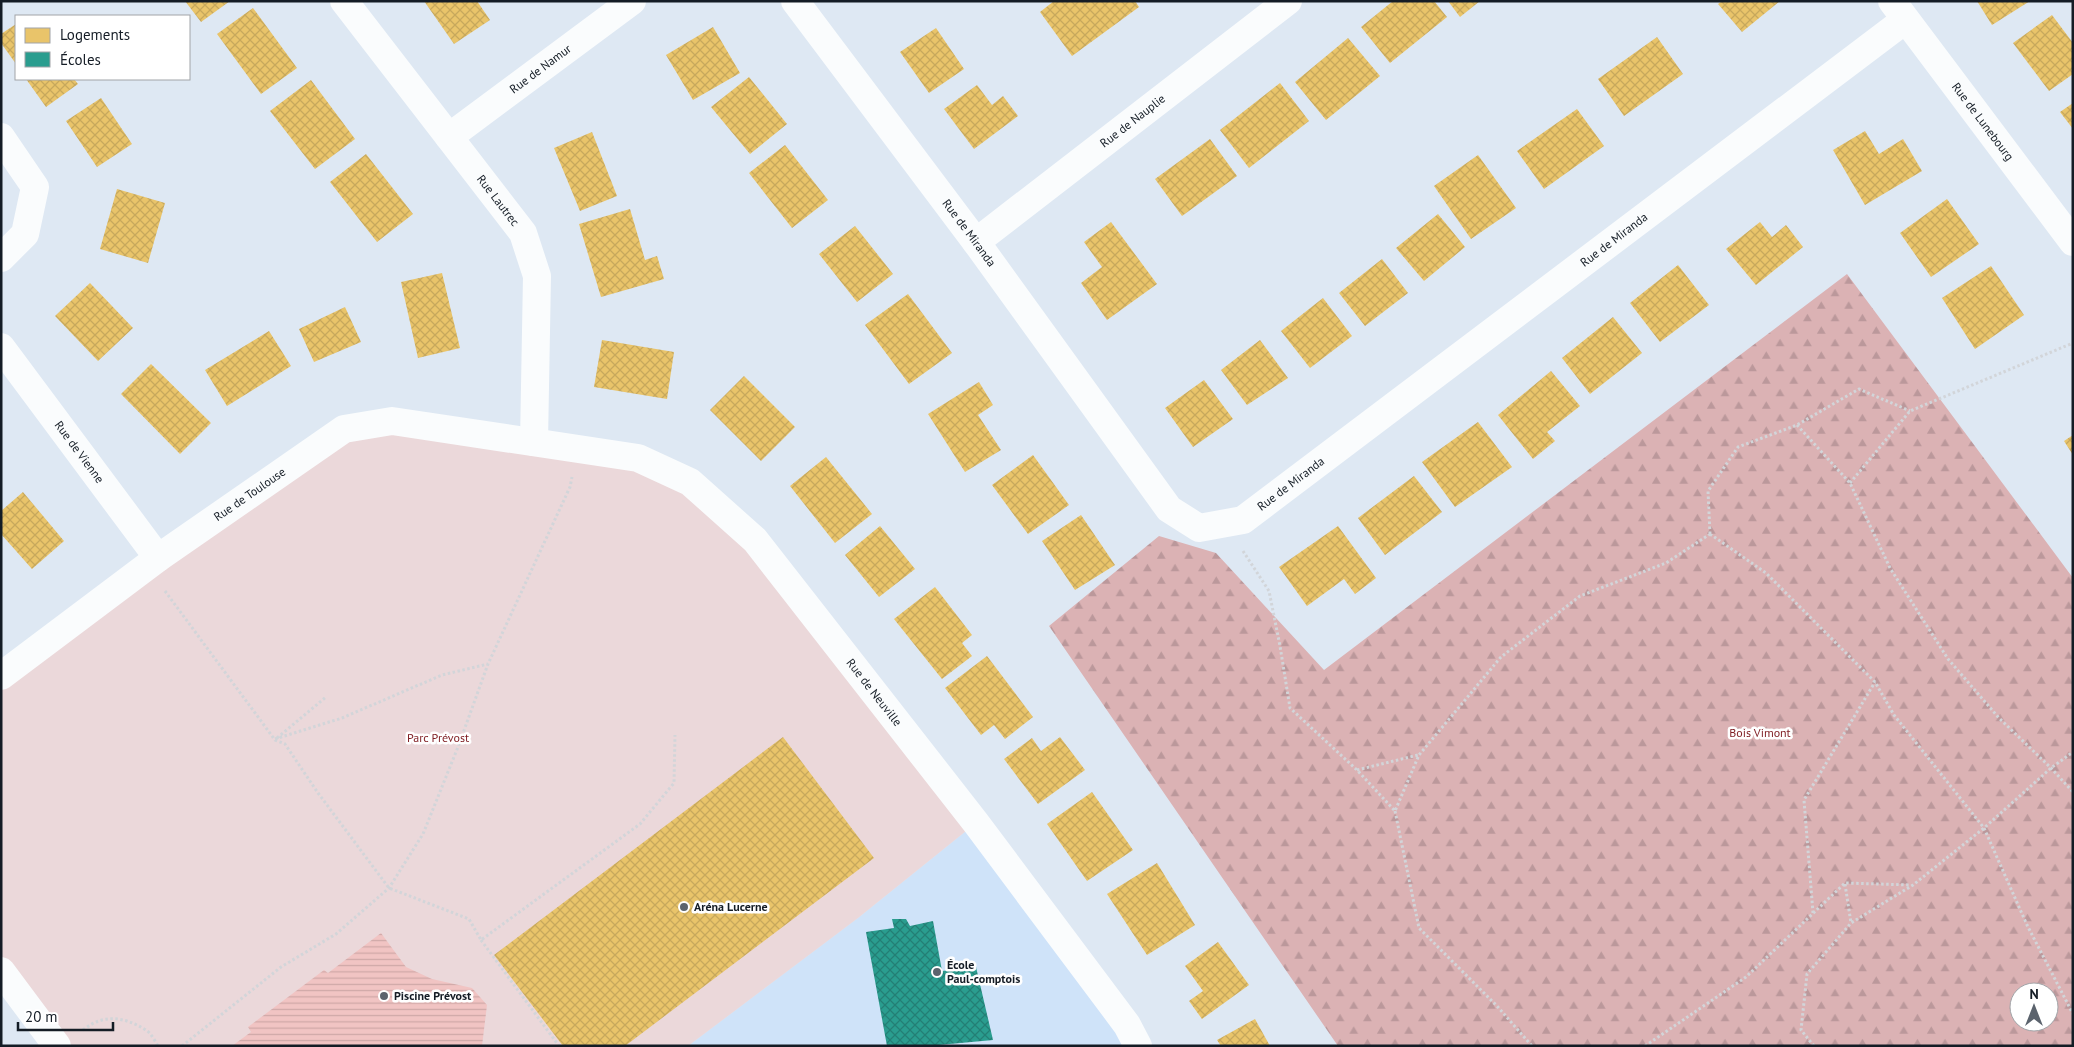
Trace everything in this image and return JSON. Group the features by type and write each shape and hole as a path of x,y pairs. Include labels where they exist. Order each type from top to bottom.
{"street":[{"name":"Rue Lautrec","path":"344,1 523,233 537,276 534,442"},
{"name":"Rue de Namur","path":"449,137 632,1"},
{"name":"Rue de Miranda","path":"795,1 976,242 1169,509 1199,528 1243,520 1898,10"},
{"name":"Rue de Nauplie","path":"976,242 1288,1"},
{"name":"Rue de Lunebourg","path":"1898,10 2073,242"},
{"path":"1,137 35,187 25,234 1,258"},
{"name":"Rue de Vienne","path":"1,347 152,562"},
{"name":"Rue de Toulouse","path":"1,676 152,562 344,429 392,421 534,442"},
{"name":"Rue de Neuville","path":"534,442 638,458 690,482 756,540 982,831 1127,1025 1138,1046"},
{"path":"1,971 68,1040"}],"path":[{"path":"1850,483 1910,411 2073,343"},
{"path":"1710,534 1708,491 1738,447 1797,425 1859,389 1910,411"},
{"path":"1797,425 1850,483 1890,568 1948,659 1999,718 2073,792"},
{"path":"182,1046 281,967 336,934 389,888 422,834 458,748 488,664 570,487 578,449"},
{"path":"1225,523 1269,592 1290,708 1357,770 1395,811 1420,928 1497,1006 1532,1046"},
{"path":"1710,534 1766,573 1875,682 1894,715 1984,828 2027,925 2073,1014"},
{"path":"1395,811 1419,755 1501,657 1580,596 1666,562 1710,534"},
{"path":"152,562 274,740 285,744 318,793 389,888 469,919 481,940 558,1046"},
{"path":"274,740 342,718 442,675 488,664"},
{"path":"1813,914 1804,800 1875,682"},
{"path":"274,740 326,697"},
{"path":"481,940 640,824 674,783 675,735"},
{"path":"1814,1046 1801,1030 1807,974 1851,923 1913,885 1984,828 2051,768 2073,752"},
{"path":"1357,770 1419,755"},
{"path":"1645,1046 1746,977 1845,883 1913,885"},
{"path":"1845,883 1851,923"},
{"path":"68,1040 94,1022 115,1017 147,1030 158,1046"}],"shaded area":[{"name":"École Paul-comptois","path":"976,823 1138,1046 688,1046 858,918"},
{"name":"Piscine Prévost","path":"381,933 406,967 432,979 472,988 487,1005 482,1046 232,1046 251,1032 248,1027 324,970 328,973"}],"green space":[{"name":"Bois Vimont","path":"1847,274 2073,578 2073,1046 1338,1046 1049,626 1159,536 1216,553 1324,670"},
{"name":"Parc Prévost","path":"392,421 690,482 976,823 858,918 688,1046 57,1046 1,971 1,676 344,429"}],"building: Logements":[{"path":"185,1 230,1 201,22"},
{"path":"424,1 477,1 490,20 454,44"},
{"path":"1054,1 1135,1 1139,7 1072,56 1040,12"},
{"path":"1393,1 1434,1 1447,17 1390,63 1361,27"},
{"path":"1448,1 1480,1 1460,17"},
{"path":"1722,1 1780,1 1742,32 1718,4"},
{"path":"1977,1 2030,1 1992,25"},
{"path":"253,8 297,68 261,94 217,34"},
{"path":"2052,15 2073,43 2073,74 2049,91 2013,43"},
{"path":"15,25 15,63 1,43 1,34"},
{"path":"713,27 740,73 693,100 666,55"},
{"path":"936,28 964,69 929,93 900,52"},
{"path":"1657,37 1683,74 1624,116 1598,79"},
{"path":"1348,38 1380,76 1326,120 1295,82"},
{"path":"749,77 787,124 750,154 711,107"},
{"path":"27,80 75,80 78,84 46,107"},
{"path":"311,80 355,139 315,169 270,111"},
{"path":"1280,83 1309,121 1249,168 1220,130"},
{"path":"977,85 992,105 1003,96 1018,116 974,149 944,109"},
{"path":"101,98 132,144 97,167 66,121"},
{"path":"2073,103 2073,129 2060,112"},
{"path":"1577,109 1604,146 1544,189 1517,151"},
{"path":"1865,131 1879,154 1903,139 1922,171 1865,205 1833,150"},
{"path":"592,132 617,196 580,211 554,148"},
{"path":"1210,139 1237,176 1182,216 1155,179"},
{"path":"785,145 828,200 792,228 749,173"},
{"path":"366,154 413,214 377,242 330,182"},
{"path":"1478,155 1516,208 1471,239 1434,186"},
{"path":"117,189 165,203 148,263 100,249"},
{"path":"1947,199 1979,244 1931,277 1900,233"},
{"path":"630,209 645,260 657,256 664,279 601,297 579,224"},
{"path":"1438,214 1465,247 1424,281 1396,248"},
{"path":"1111,222 1157,284 1107,320 1081,283 1102,267 1084,242"},
{"path":"1760,222 1772,237 1786,225 1803,247 1756,285 1726,249"},
{"path":"855,226 893,274 857,302 819,254"},
{"path":"1382,259 1408,293 1365,326 1339,293"},
{"path":"1678,265 1709,305 1660,342 1630,303"},
{"path":"1991,266 2024,315 1975,349 1942,298"},
{"path":"442,273 460,348 418,358 401,282"},
{"path":"90,283 133,328 98,361 55,316"},
{"path":"908,294 952,353 909,384 865,325"},
{"path":"1323,298 1352,336 1310,368 1281,331"},
{"path":"345,307 361,342 314,362 299,329"},
{"path":"1613,317 1642,353 1590,394 1562,358"},
{"path":"269,331 291,366 227,406 205,370"},
{"path":"602,340 674,352 667,399 594,387"},
{"path":"1260,340 1288,378 1247,405 1221,370"},
{"path":"151,364 211,423 180,454 121,394"},
{"path":"1551,371 1580,406 1547,432 1555,441 1533,459 1498,415"},
{"path":"744,376 795,427 761,461 710,410"},
{"path":"1204,380 1233,419 1193,447 1165,408"},
{"path":"979,382 993,405 978,415 1001,450 965,472 928,414"},
{"path":"1478,422 1512,467 1455,507 1422,462"},
{"path":"2073,435 2073,455 2064,441"},
{"path":"1033,455 1069,505 1028,534 992,485"},
{"path":"826,457 872,514 835,543 790,486"},
{"path":"1414,476 1442,512 1385,555 1358,518"},
{"path":"23,492 64,541 32,569 1,534 1,511"},
{"path":"1081,515 1115,565 1075,590 1042,541"},
{"path":"880,526 915,569 879,597 845,555"},
{"path":"1338,526 1376,578 1355,594 1344,579 1307,606 1279,567"},
{"path":"935,587 972,635 962,643 972,656 942,679 894,619"},
{"path":"987,656 1033,717 1005,739 994,725 981,735 945,688"},
{"name":"Aréna Lucerne","path":"783,737 874,858 625,1046 563,1046 494,955"},
{"path":"1060,737 1085,770 1038,804 1004,759 1032,738 1041,751"},
{"path":"1092,792 1133,850 1087,881 1047,824"},
{"path":"1157,863 1195,925 1147,955 1107,894"},
{"path":"1218,942 1249,985 1202,1019 1189,1001 1203,991 1185,966"},
{"path":"1255,1019 1270,1046 1221,1046 1217,1040"}],"building: Écoles":[{"path":"892,919 906,919 910,926 933,921 942,971 976,967 993,1040 928,1046 887,1046 866,932 894,928"}],"place":[{"name":"Aréna Lucerne","path":"684,907"},
{"name":"École Paul-comptois","path":"937,972"},
{"name":"Piscine Prévost","path":"384,996"}]}
